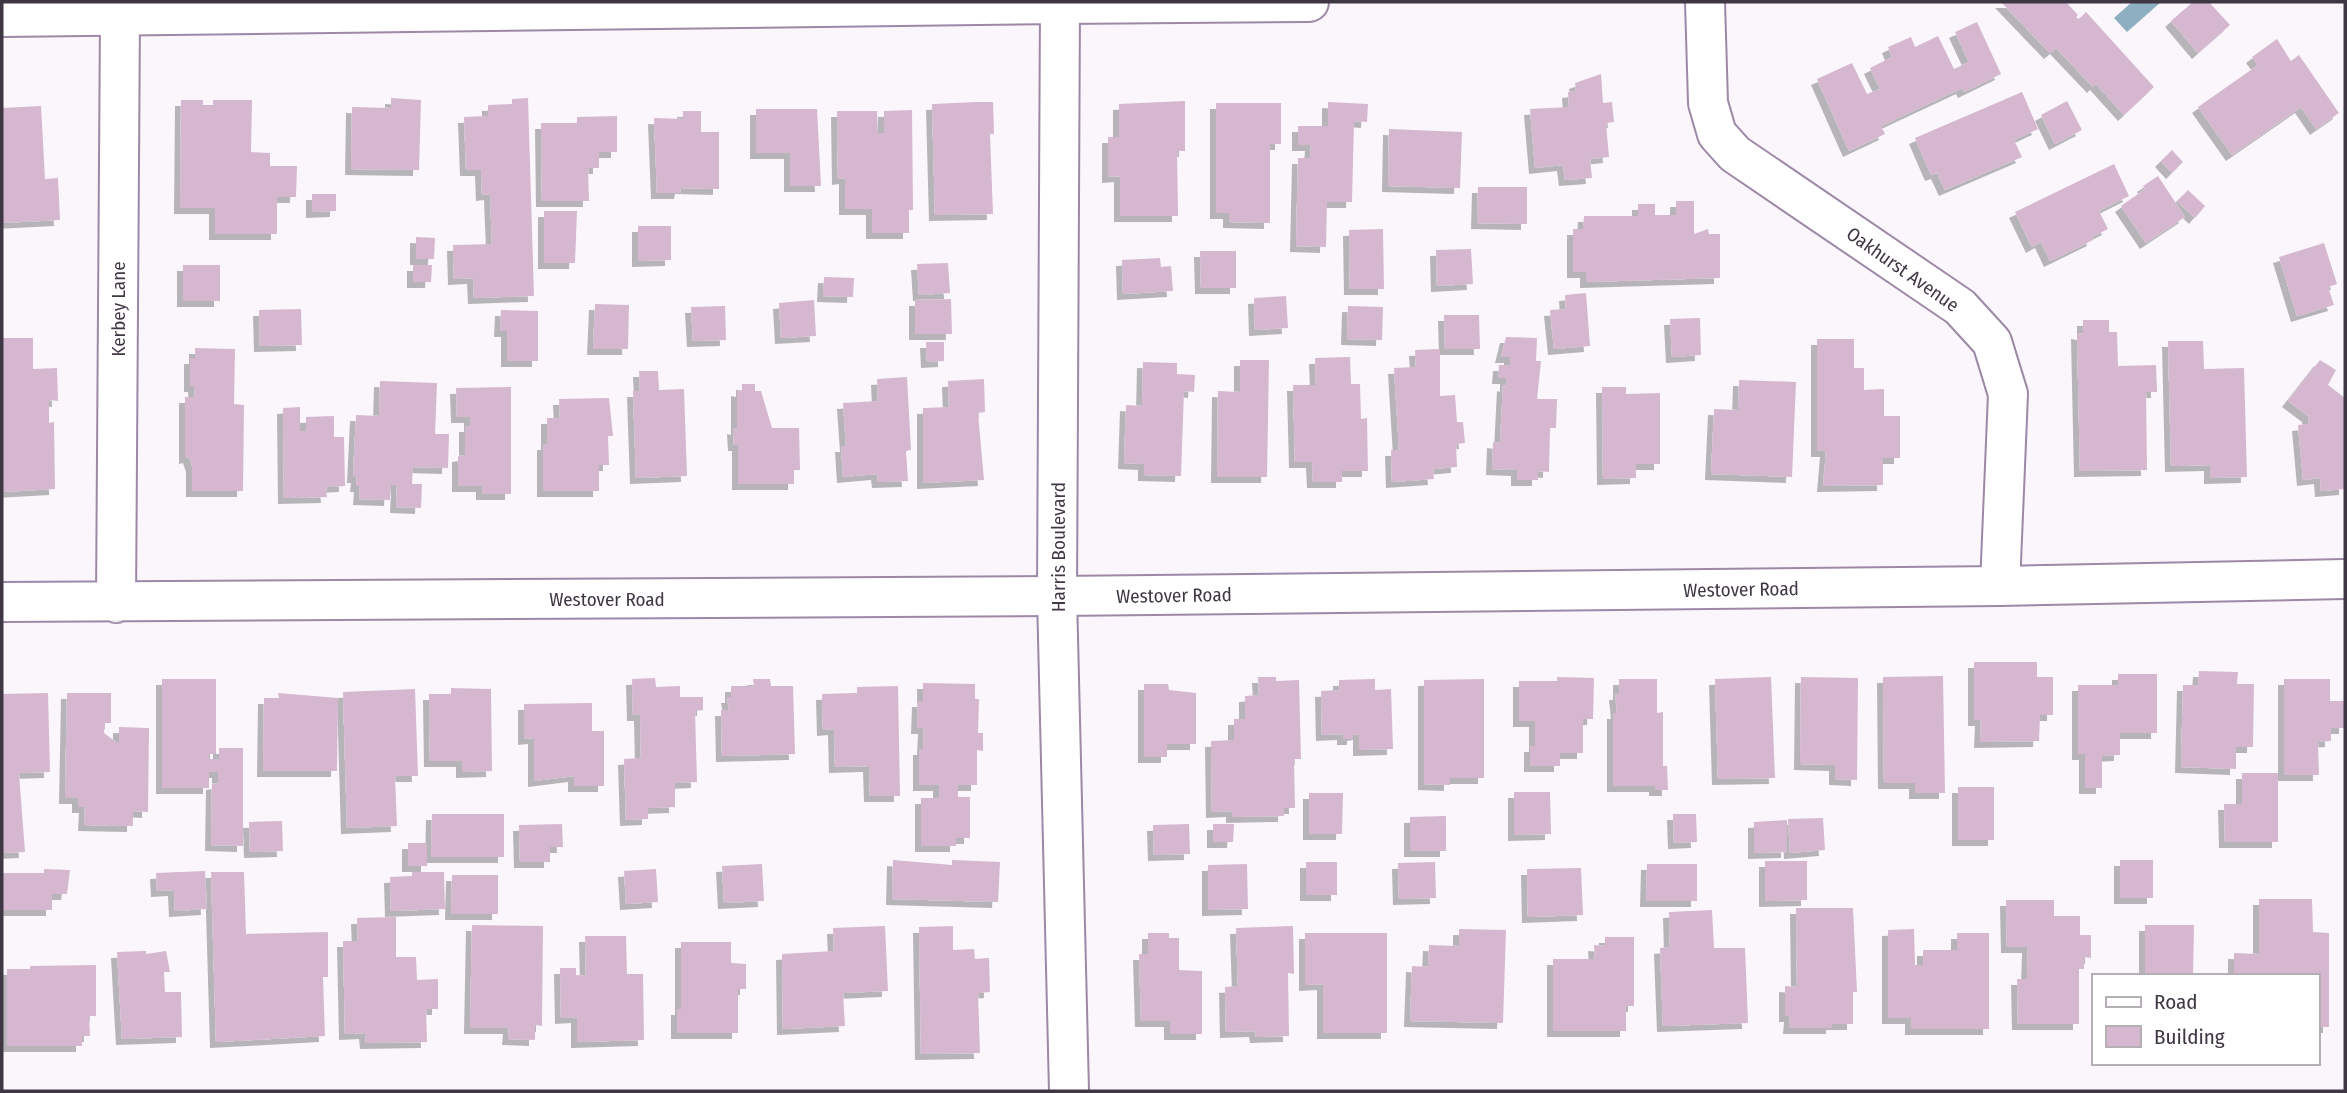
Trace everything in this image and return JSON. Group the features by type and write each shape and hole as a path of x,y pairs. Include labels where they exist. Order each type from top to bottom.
{"street":[{"path":"2,17 1309,2"},
{"name":"Oakhurst Avenue","path":"1705,2 1708,103 1717,134 1735,154 1960,307 1992,342 2008,394 2000,586"},
{"name":"Harris Boulevard","path":"1060,3 1057,596 1069,1091"},
{"name":"Kerbey Lane","path":"116,603 120,16"},
{"name":"Westover Road","path":"2,603 1057,596 2000,586 2345,579"}],"water":[{"path":"2132,2 2161,2 2127,32 2114,18"}],"building":[{"path":"2001,2 2066,2 2079,19 2086,12 2154,87 2124,115 2096,84 2093,87 2056,48 2050,53"},
{"path":"2193,2 2209,2 2230,25 2198,53 2171,21"},
{"path":"1977,22 2001,74 1964,92 1962,88 1881,126 1885,134 1849,151 1817,79 1852,63 1867,94 1880,89 1870,68 1892,57 1888,47 1911,37 1915,47 1938,36 1954,69 1969,62 1955,32"},
{"path":"2277,39 2291,61 2299,55 2339,113 2316,129 2301,107 2232,155 2198,107 2258,65 2252,57"},
{"path":"1601,74 1603,103 1612,102 1614,122 1606,123 1609,157 1590,159 1592,178 1565,180 1563,165 1535,168 1530,109 1569,107 1568,92 1576,91 1575,83"},
{"path":"2022,92 2038,129 2014,140 2022,157 1945,190 1937,173 1931,175 1915,138"},
{"path":"391,98 421,100 419,170 351,169 352,107 391,108"},
{"path":"528,98 534,296 474,298 473,278 454,279 453,245 492,244 490,194 482,195 481,170 466,170 464,117 488,116 488,105 512,104 512,99"},
{"path":"181,100 203,100 203,105 213,105 213,100 252,100 251,152 270,153 270,166 297,166 296,197 277,197 277,234 215,234 215,208 180,208"},
{"path":"1185,101 1185,151 1177,151 1178,216 1120,216 1120,176 1108,177 1108,137 1119,137 1119,104"},
{"path":"2067,101 2082,130 2055,144 2041,115"},
{"path":"993,102 994,134 990,134 993,214 935,215 932,104"},
{"path":"1328,102 1368,104 1367,122 1354,121 1352,202 1327,202 1326,247 1296,246 1298,158 1310,158 1311,145 1298,145 1298,126 1328,126"},
{"path":"1216,103 1281,103 1281,144 1270,144 1270,223 1229,222 1229,213 1216,213"},
{"path":"41,106 45,179 58,178 60,220 2,223 2,108"},
{"path":"756,109 817,109 821,186 790,186 790,153 756,153"},
{"path":"912,110 913,210 909,210 909,233 872,233 872,209 845,209 845,178 838,179 837,111 877,111 878,133 884,133 884,111"},
{"path":"683,111 701,111 701,132 719,132 719,189 681,188 680,193 657,193 654,118 683,119"},
{"path":"617,116 617,152 599,152 599,168 588,168 589,201 542,201 541,123 577,123 577,117"},
{"path":"1389,129 1462,132 1460,188 1388,186"},
{"path":"2172,150 2183,162 2172,173 2161,161"},
{"path":"2114,164 2129,196 2099,211 2108,229 2092,237 2093,240 2050,261 2041,242 2032,247 2015,212"},
{"path":"2158,176 2185,217 2146,243 2121,206"},
{"path":"1478,187 1527,187 1527,224 1477,223"},
{"path":"2188,190 2205,206 2195,218 2177,201"},
{"path":"312,194 336,194 336,211 312,212"},
{"path":"1676,201 1694,201 1694,234 1708,229 1709,234 1720,234 1720,278 1586,282 1586,272 1573,272 1573,229 1583,229 1584,216 1638,216 1638,204 1655,204 1655,215 1676,215"},
{"path":"544,211 577,211 575,263 544,263"},
{"path":"638,226 671,226 671,260 638,261"},
{"path":"1383,229 1384,289 1350,289 1349,230"},
{"path":"416,237 435,238 434,259 416,259"},
{"path":"2324,243 2337,284 2328,287 2334,305 2297,316 2279,257"},
{"path":"1471,249 1473,284 1437,286 1436,250"},
{"path":"1200,251 1236,251 1236,288 1201,288"},
{"path":"1160,258 1161,267 1171,266 1173,291 1123,294 1122,260"},
{"path":"948,263 950,293 919,295 917,264"},
{"path":"183,265 220,265 220,301 183,301"},
{"path":"413,265 432,265 431,282 413,282"},
{"path":"824,277 854,278 853,297 823,296"},
{"path":"1586,293 1590,346 1554,349 1550,310 1566,309 1565,295"},
{"path":"1286,296 1288,328 1255,330 1254,298"},
{"path":"951,299 952,334 915,334 915,300"},
{"path":"814,300 816,336 781,338 779,303"},
{"path":"595,304 629,305 628,349 593,349"},
{"path":"725,306 726,340 693,341 691,307"},
{"path":"1348,306 1383,307 1382,340 1347,339"},
{"path":"301,309 302,345 260,346 259,310"},
{"path":"501,310 538,311 538,361 507,361 507,331 500,331"},
{"path":"1444,315 1479,315 1480,349 1445,349"},
{"path":"1700,318 1701,355 1672,357 1670,319"},
{"path":"2083,320 2109,320 2109,332 2117,332 2118,366 2156,365 2157,392 2146,392 2147,470 2080,471 2077,333 2083,334"},
{"path":"1506,337 1537,338 1536,361 1541,361 1537,399 1557,399 1556,428 1550,428 1549,472 1538,471 1538,480 1517,480 1517,470 1492,469 1493,442 1500,443 1503,385 1506,386 1506,378 1498,378 1499,365 1510,365 1510,357 1501,357"},
{"path":"2,338 33,338 33,369 57,368 58,401 49,400 49,423 54,422 55,489 2,492"},
{"path":"1817,339 1854,339 1854,368 1864,368 1864,390 1884,389 1884,416 1900,416 1900,458 1883,458 1883,485 1823,486 1826,451 1817,451"},
{"path":"2168,341 2203,341 2204,369 2244,368 2247,477 2210,478 2210,465 2171,466"},
{"path":"926,342 944,342 944,361 927,362"},
{"path":"195,348 235,349 234,404 244,405 243,491 192,491 192,466 189,457 185,458 185,397 195,397 194,386 190,386 190,358 195,358"},
{"path":"1440,349 1440,396 1455,395 1457,422 1463,422 1465,443 1456,444 1457,467 1433,469 1434,479 1392,482 1391,450 1399,450 1394,368 1416,367 1415,350"},
{"path":"1350,357 1351,384 1360,384 1361,419 1367,418 1368,471 1342,471 1342,482 1313,482 1312,462 1295,462 1293,385 1316,385 1315,358"},
{"path":"1240,360 1269,360 1267,477 1217,477 1218,391 1240,392"},
{"path":"2320,360 2336,370 2328,385 2345,398 2345,489 2321,491 2320,478 2303,480 2298,425 2309,424 2308,416 2288,401"},
{"path":"1143,362 1177,363 1177,374 1195,375 1194,392 1184,391 1181,476 1144,475 1144,464 1124,463 1126,405 1142,406"},
{"path":"639,371 658,371 659,390 684,389 687,476 636,478 633,391 640,391"},
{"path":"907,377 911,450 906,451 908,481 878,482 877,474 843,477 841,446 846,446 843,403 878,401 877,379"},
{"path":"984,379 985,412 978,413 984,480 923,483 923,408 949,407 948,381"},
{"path":"1739,380 1796,382 1792,477 1711,474 1714,409 1738,410"},
{"path":"380,381 437,383 435,434 449,434 448,468 413,467 412,484 422,484 421,508 396,507 397,485 391,485 390,500 359,499 360,486 356,486 357,477 353,477 356,415 379,416"},
{"path":"742,384 755,384 755,391 761,391 772,428 799,428 800,470 794,470 794,484 738,484 738,445 734,445 733,428 737,429 737,390 742,391"},
{"path":"511,387 511,494 482,494 482,486 458,486 458,456 465,455 465,426 470,426 470,417 457,417 456,388"},
{"path":"1602,387 1626,387 1626,394 1660,393 1660,464 1636,464 1636,478 1603,479"},
{"path":"609,398 613,436 608,436 609,465 599,465 599,491 543,491 543,444 547,444 547,418 560,418 559,399"},
{"path":"300,407 300,431 306,431 306,417 334,416 334,437 344,437 345,486 326,487 327,497 284,498 283,408"},
{"path":"1974,662 2037,662 2037,677 2053,677 2053,715 2040,715 2039,741 1980,742 1981,720 1974,720"},
{"path":"2199,671 2238,672 2237,684 2254,684 2253,747 2236,747 2236,769 2181,767 2183,685 2198,685"},
{"path":"2118,674 2157,674 2157,733 2120,733 2120,755 2102,756 2102,788 2085,788 2085,754 2078,754 2078,685 2118,685"},
{"path":"1943,676 1945,793 1915,793 1915,783 1884,783 1883,677"},
{"path":"1258,677 1276,677 1276,681 1299,680 1301,759 1294,759 1295,808 1284,808 1284,816 1232,817 1232,811 1212,812 1211,741 1234,740 1234,719 1245,719 1245,696 1259,695"},
{"path":"1557,677 1594,678 1593,719 1583,719 1583,753 1560,753 1560,766 1530,766 1530,746 1535,746 1535,721 1519,721 1519,681 1557,681"},
{"path":"1771,677 1775,778 1718,779 1715,679"},
{"path":"1801,677 1858,678 1857,780 1835,779 1835,765 1800,764"},
{"path":"655,678 656,687 680,686 680,697 703,697 703,710 695,711 697,782 675,783 675,807 648,808 648,819 626,820 624,759 641,758 640,715 633,715 632,679"},
{"path":"162,679 216,679 216,754 209,754 209,759 219,759 219,748 243,748 243,846 211,845 212,784 218,783 218,772 209,772 209,788 162,788"},
{"path":"753,679 770,679 771,686 793,686 795,754 722,756 721,710 729,710 727,697 731,697 731,686 754,686"},
{"path":"1375,679 1375,690 1391,689 1393,749 1359,750 1359,734 1353,735 1353,739 1343,739 1343,734 1322,735 1321,691 1339,690 1339,680"},
{"path":"1484,679 1484,778 1450,778 1450,785 1424,784 1424,680"},
{"path":"1619,679 1657,679 1657,713 1663,712 1663,766 1667,766 1668,790 1655,790 1655,786 1613,786 1613,713 1617,713 1615,694 1619,694"},
{"path":"2284,679 2330,679 2330,701 2345,701 2345,728 2331,728 2331,741 2318,742 2319,775 2284,775"},
{"path":"923,683 975,684 975,699 979,699 978,733 983,733 983,751 977,750 977,785 958,785 958,797 970,797 970,838 956,838 956,846 921,846 921,798 939,798 939,785 919,785 919,749 923,749 924,728 917,728 918,701 923,701"},
{"path":"1144,684 1168,684 1169,690 1196,693 1196,744 1167,744 1167,757 1144,757"},
{"path":"898,686 900,796 870,796 869,766 835,767 834,729 823,730 822,694 857,693 857,687"},
{"path":"451,688 491,689 492,771 462,772 462,761 430,761 429,694 451,694"},
{"path":"415,689 418,776 395,776 397,826 347,828 343,692"},
{"path":"48,693 50,772 19,773 25,852 2,853 2,694"},
{"path":"67,693 111,693 111,723 105,723 104,733 116,742 119,742 119,727 149,728 148,812 133,811 133,826 84,825 85,807 78,807 78,798 65,798"},
{"path":"278,693 338,698 337,771 263,771 264,698 279,698"},
{"path":"592,703 592,731 604,731 604,786 574,786 574,776 534,781 534,738 524,739 524,704"},
{"path":"2242,773 2278,773 2278,842 2225,842 2224,804 2242,804"},
{"path":"1958,787 1994,787 1994,840 1958,840"},
{"path":"1514,792 1550,792 1551,834 1514,835"},
{"path":"1309,793 1343,793 1342,834 1309,834"},
{"path":"432,814 504,814 504,857 431,857"},
{"path":"1673,814 1696,814 1697,842 1674,843"},
{"path":"1446,816 1446,851 1410,851 1410,817"},
{"path":"1823,818 1825,850 1790,853 1788,819"},
{"path":"1787,820 1787,852 1754,853 1754,822"},
{"path":"282,821 283,851 250,852 249,822"},
{"path":"562,824 563,847 550,847 550,862 520,862 519,825"},
{"path":"1189,824 1190,854 1154,855 1153,825"},
{"path":"1213,824 1234,824 1233,842 1213,842"},
{"path":"408,843 427,843 427,866 408,866"},
{"path":"893,860 952,865 952,860 1000,862 998,902 892,899"},
{"path":"2120,860 2153,860 2153,898 2120,898"},
{"path":"1765,861 1807,861 1807,900 1765,901"},
{"path":"1306,862 1337,862 1337,895 1306,895"},
{"path":"1435,862 1436,898 1399,899 1398,863"},
{"path":"762,864 764,901 724,903 722,866"},
{"path":"1247,864 1248,909 1208,910 1208,865"},
{"path":"1647,864 1697,864 1697,901 1646,901"},
{"path":"1581,868 1583,915 1528,917 1527,869"},
{"path":"44,869 70,870 67,894 52,894 52,910 2,910 2,873 44,873"},
{"path":"656,869 658,902 626,904 624,871"},
{"path":"205,871 207,909 175,911 174,890 157,891 156,873"},
{"path":"211,872 244,872 246,934 328,932 328,977 323,977 325,1036 216,1042"},
{"path":"412,872 444,872 445,909 391,911 390,877 412,876"},
{"path":"452,875 498,875 498,914 451,914"},
{"path":"2259,899 2312,899 2313,932 2329,933 2329,1027 2319,1027 2319,974 2234,974 2234,953 2259,954"},
{"path":"2006,900 2054,900 2054,916 2080,916 2080,935 2091,935 2091,958 2084,957 2084,969 2079,969 2079,1024 2018,1024 2017,979 2027,979 2028,947 2007,947"},
{"path":"1796,908 1853,908 1857,992 1853,992 1853,1024 1832,1024 1832,1028 1789,1028 1790,1016 1785,1016 1785,986 1797,987"},
{"path":"1712,910 1714,948 1745,948 1748,1023 1663,1026 1660,948 1670,947 1669,912"},
{"path":"396,917 396,957 416,957 417,980 438,979 438,1009 426,1009 427,1042 366,1043 365,1033 345,1034 343,941 358,941 357,918"},
{"path":"472,925 543,926 542,1026 535,1025 535,1040 508,1039 509,1028 470,1028"},
{"path":"2145,925 2194,925 2193,974 2145,974"},
{"path":"885,926 888,991 843,993 845,1026 783,1029 782,954 834,951 833,928"},
{"path":"953,926 953,950 974,949 975,959 989,958 990,992 978,993 980,1053 921,1054 919,927"},
{"path":"1293,926 1294,974 1288,973 1289,1036 1256,1037 1255,1031 1226,1032 1225,987 1238,986 1236,928"},
{"path":"1459,929 1506,930 1503,1023 1410,1021 1412,966 1428,967 1429,945 1459,946"},
{"path":"1914,929 1915,965 1923,965 1923,950 1957,950 1957,933 1989,933 1989,1029 1911,1029 1911,1018 1888,1018 1888,930"},
{"path":"1148,933 1169,933 1169,938 1179,938 1179,970 1202,971 1202,1034 1170,1034 1170,1021 1141,1021 1139,954 1148,954"},
{"path":"1305,933 1387,933 1387,1033 1323,1033 1323,984 1305,985"},
{"path":"585,936 626,936 627,974 643,974 644,1040 577,1042 577,1017 561,1018 560,968 576,968 576,975 586,976"},
{"path":"1605,937 1634,937 1634,1006 1626,1006 1626,1031 1553,1031 1553,959 1595,959 1594,945 1605,946"},
{"path":"681,942 731,942 731,963 746,964 746,989 738,989 738,1033 677,1033 677,1009 681,1009"},
{"path":"146,951 146,954 166,951 170,972 164,972 165,992 181,992 182,1037 122,1039 117,952"},
{"path":"96,965 96,1016 89,1016 90,1036 82,1036 82,1046 7,1046 7,969"}]}
